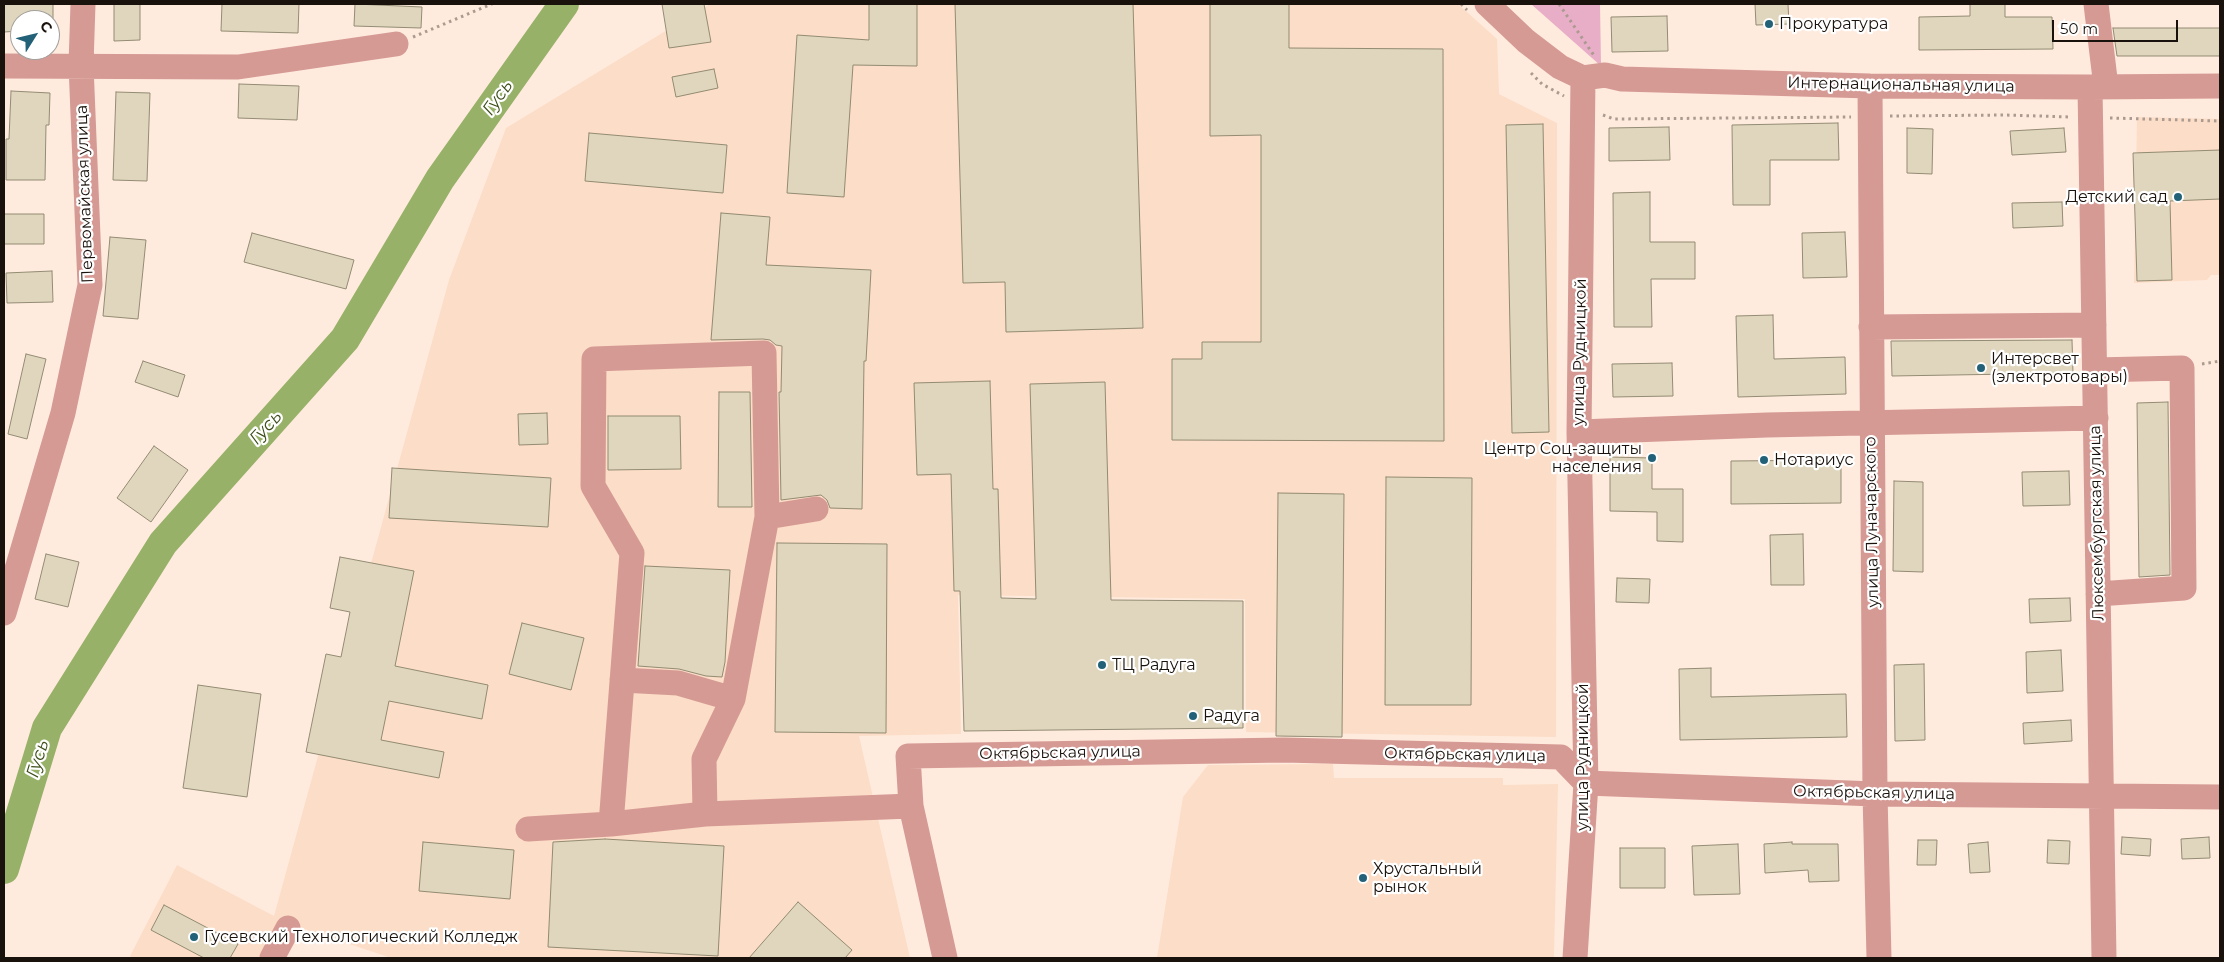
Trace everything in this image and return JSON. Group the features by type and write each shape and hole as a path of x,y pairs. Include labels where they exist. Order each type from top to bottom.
{"street":[{"name":"Первомайская улица","path":"4,613 63,413 90,285 81,65 83,4"},
{"path":"1487,4 1526,41 1560,67 1594,76"},
{"name":"Люксембургская улица","path":"2096,4 2098,87 2090,117 2104,958"},
{"path":"4,66 238,67 396,44"},
{"name":"Интернациональная улица","path":"1594,76 1622,79 1870,86 2220,86"},
{"name":"улица Рудницкой","path":"1575,958 1586,782 1579,432 1594,76"},
{"name":"улица Луначарского","path":"1870,86 1874,794 1879,958"},
{"path":"1871,327 2094,325"},
{"path":"611,824 632,553 593,486 594,359 764,353 767,517 733,699 704,759 705,814"},
{"path":"2095,370 2182,368 2184,588 2098,594"},
{"path":"1579,432 2096,418"},
{"path":"767,517 816,509"},
{"path":"622,680 678,683 733,699"},
{"name":"Октябрьская улица","path":"911,806 908,756 1284,750 1561,757 1586,782 1874,794 2220,797"},
{"path":"528,829 611,824 705,814 911,806 945,958"},
{"path":"272,958 288,928"}],"path":[{"path":"396,44 492,4"},
{"path":"1559,4 1594,76"},
{"path":"1870,117 2006,114 2220,121"}],"shaded area":[{"path":"710,4 1458,4 1497,39 1499,94 1557,123 1556,737 1246,732 1245,599 958,595 961,734 859,736 910,958 391,958 284,922 264,958 132,958 130,956 177,865 274,916 449,280 506,128"},
{"path":"1531,4 1600,4 1601,66"},
{"name":"Детский сад","path":"2137,117 2220,119 2220,275 2211,275 2207,280 2134,283"},
{"name":"Хрустальный рынок","path":"1333,764 1334,778 1503,778 1503,785 1558,784 1554,958 1157,958 1183,797 1208,765"}],"building":[{"path":"4,4 53,4 53,10 10,10 10,32 4,32"},
{"path":"114,4 140,4 140,40 114,41"},
{"path":"222,4 299,4 298,33 221,31"},
{"path":"355,4 422,7 421,28 354,26"},
{"path":"662,4 704,4 711,42 669,48"},
{"path":"869,4 917,4 917,66 853,65 844,197 787,193 797,35 869,40"},
{"path":"955,4 1133,4 1143,328 1006,332 1005,282 963,283"},
{"path":"1210,4 1289,4 1289,48 1443,49 1444,441 1172,440 1172,359 1202,359 1202,342 1261,342 1261,135 1210,136"},
{"path":"1755,4 1788,4 1789,24 1756,25"},
{"path":"1970,4 2005,4 2005,17 2052,17 2053,49 1919,50 1919,17 1970,16"},
{"path":"1667,16 1668,51 1612,52 1611,17"},
{"path":"2113,28 2220,28 2220,56 2117,56"},
{"path":"714,69 718,88 676,97 672,77"},
{"path":"239,84 299,86 297,120 238,118"},
{"path":"11,91 50,93 49,125 46,125 45,180 6,180 6,139 9,139"},
{"path":"116,92 150,93 147,181 113,180"},
{"path":"1838,123 1839,160 1770,160 1770,205 1733,205 1732,125"},
{"path":"1543,124 1549,432 1512,433 1506,125"},
{"path":"1669,127 1670,160 1609,161 1609,128"},
{"path":"1907,128 1933,129 1932,174 1907,173"},
{"path":"2064,128 2066,152 2012,155 2010,131"},
{"path":"589,133 727,145 723,193 585,181"},
{"path":"2220,150 2220,199 2170,201 2172,280 2137,281 2133,153"},
{"path":"1650,192 1650,242 1695,242 1695,279 1651,279 1652,327 1614,327 1613,193"},
{"path":"2062,202 2063,226 2013,228 2012,203"},
{"path":"721,213 770,217 766,265 871,270 866,361 864,361 862,509 830,508 827,500 821,495 781,500 779,392 781,392 782,346 763,339 711,340"},
{"path":"4,214 44,214 44,244 4,244"},
{"path":"1845,232 1847,277 1803,278 1802,233"},
{"path":"252,233 354,260 346,289 244,262"},
{"path":"110,237 146,240 138,319 103,316"},
{"path":"52,271 53,302 7,303 6,273"},
{"path":"1773,315 1774,359 1845,357 1846,394 1738,397 1736,316"},
{"path":"2072,340 2073,373 1892,376 1891,341"},
{"path":"26,354 46,359 27,439 8,434"},
{"path":"143,361 185,375 178,397 135,382"},
{"path":"1672,363 1673,396 1613,397 1612,364"},
{"path":"990,381 993,489 998,489 1001,598 1036,599 1030,384 1105,382 1111,600 1243,601 1243,728 964,731 960,591 954,591 951,474 917,475 914,383"},
{"path":"719,392 750,392 752,507 718,507"},
{"path":"2168,402 2170,575 2139,577 2137,403"},
{"path":"547,413 548,444 519,445 518,414"},
{"path":"608,416 680,416 681,469 608,470"},
{"path":"154,446 188,470 151,522 117,498"},
{"path":"1610,457 1652,458 1652,489 1683,489 1683,542 1657,541 1657,512 1610,511"},
{"path":"1841,460 1841,503 1731,504 1731,461"},
{"path":"392,468 551,478 548,527 389,518"},
{"path":"2069,471 2070,505 2023,506 2022,472"},
{"path":"1386,477 1472,478 1471,705 1385,705"},
{"path":"1894,481 1923,482 1923,572 1893,571"},
{"path":"1278,493 1344,494 1342,737 1276,736"},
{"path":"1803,534 1804,585 1771,585 1770,535"},
{"path":"777,543 887,544 886,733 775,732"},
{"path":"46,554 79,562 68,607 35,599"},
{"path":"340,557 414,571 395,666 488,685 482,719 389,701 381,740 444,752 439,778 306,752 326,654 341,657 350,612 330,608"},
{"path":"645,566 730,570 725,662 722,677 706,676 679,669 638,666"},
{"path":"1617,578 1650,579 1649,603 1616,602"},
{"path":"2070,598 2071,621 2030,623 2029,599"},
{"path":"522,623 584,638 571,690 509,674"},
{"path":"2061,650 2063,691 2027,693 2026,652"},
{"path":"1924,664 1925,740 1895,741 1894,665"},
{"path":"1711,668 1711,697 1846,694 1847,737 1680,740 1679,669"},
{"path":"198,685 261,694 247,797 183,788"},
{"path":"2071,720 2072,741 2024,744 2023,723"},
{"path":"2122,837 2151,839 2150,856 2121,854"},
{"path":"2209,837 2210,858 2182,859 2181,839"},
{"path":"605,839 724,846 718,956 548,947 553,842"},
{"path":"1918,840 1937,840 1936,865 1917,865"},
{"path":"2048,840 2070,841 2069,864 2047,863"},
{"path":"423,842 514,850 510,899 419,891"},
{"path":"1792,842 1792,844 1838,844 1839,881 1809,882 1808,870 1765,873 1764,844"},
{"path":"1988,842 1990,872 1970,873 1968,844"},
{"path":"1738,844 1740,894 1694,895 1692,846"},
{"path":"1620,848 1665,848 1665,888 1620,888"},
{"path":"798,902 852,950 845,958 749,958"},
{"name":"Гусевский Технологический Колледж","path":"164,905 238,944 230,958 204,958 151,930"}],"waterway":[{"name":"Гусь","path":"4,869 47,728 163,543 345,339 440,179 564,4"}],"place":[{"name":"Прокуратура","path":"1769,24"},
{"name":"Детский сад","path":"2178,197"},
{"name":"Интерсвет (электротовары)","path":"1981,368"},
{"name":"Центр Соц-защиты населения","path":"1652,458"},
{"name":"Нотариус","path":"1764,460"},
{"name":"ТЦ Радуга","path":"1102,665"},
{"name":"Радуга","path":"1193,716"},
{"name":"Хрустальный рынок","path":"1363,878"},
{"name":"Гусевский Технологический Колледж","path":"194,937"}]}
